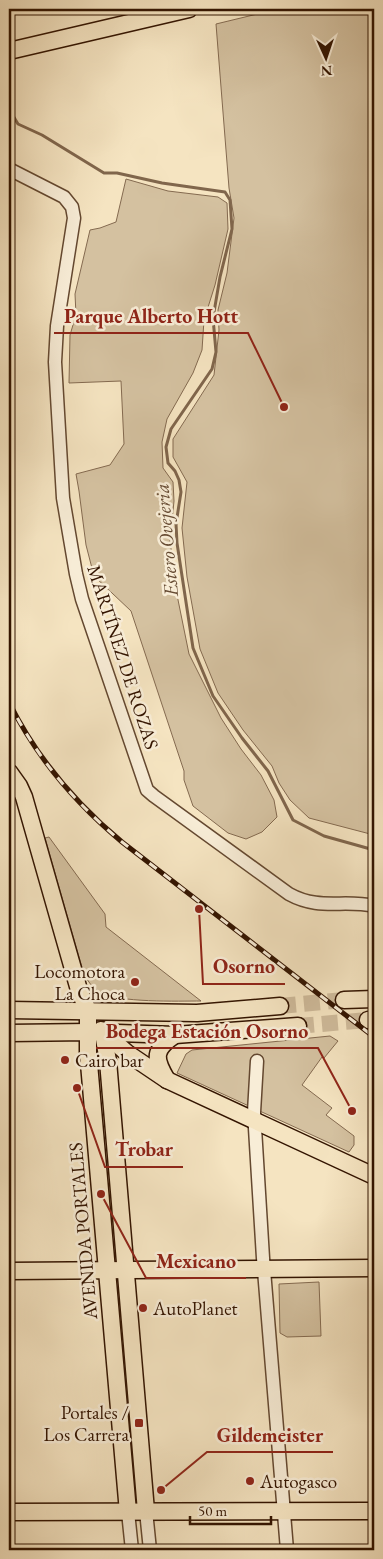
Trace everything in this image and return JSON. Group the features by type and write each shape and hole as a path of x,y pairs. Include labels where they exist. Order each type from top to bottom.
{"main road":[{"path":"9,51 189,9"},
{"name":"AVENIDA PORTALES","path":"9,772 79,990 108,1061 146,1511"},
{"path":"344,1000 374,999"},
{"path":"9,1010 197,1013 280,1006"},
{"path":"9,1033 175,1035 298,1026"},
{"path":"96,1033 167,1080 374,1176"},
{"name":"AVENIDA PORTALES","path":"96,1033 88,1052 128,1512"},
{"path":"167,1080 157,1058 161,1045 175,1035"},
{"path":"95,1138 114,1136"},
{"path":"99,1178 117,1177"},
{"path":"101,1208 120,1207"},
{"path":"9,1271 107,1272 374,1268"},
{"path":"121,1428 139,1426"},
{"path":"9,1512 284,1512 374,1510"}],"street":[{"name":"MARTÍNEZ DE ROZAS","path":"9,169 64,197 72,207 74,227 55,345 63,498 82,599 148,790 301,901 316,904 374,906"},
{"path":"257,1061 254,1112 264,1270 287,1550"},
{"name":"AVENIDA PORTALES","path":"146,1511 150,1550"},
{"name":"AVENIDA PORTALES","path":"128,1512 132,1550"}],"shaded area":[{"path":"278,9 374,9 374,835 309,818 290,800 279,783 272,766 243,730 218,693 200,649 187,577 182,528 187,482 173,457 173,439 214,375 219,330 218,310 227,273 234,218 229,188 216,24"},
{"path":"126,179 168,191 218,197 227,203 228,229 215,285 204,320 202,350 193,373 167,419 162,442 163,468 173,482 174,501 170,541 176,590 189,654 221,718 261,775 274,800 277,817 262,832 246,839 228,833 193,806 184,780 184,771 131,611 94,576 86,545 76,474 110,465 124,444 121,381 69,383 70,335 76,315 75,294 90,230 116,222"},
{"path":"49,837 105,914 106,927 201,1001 134,1000 108,996 92,986 83,971 45,838"},
{"path":"330,1036 338,1041 324,1058 322,1057 302,1085 332,1108 326,1115 354,1136 354,1145 349,1152 177,1073 186,1054 192,1050"},
{"path":"319,1282 321,1336 287,1337 280,1333 279,1284"}],"waterway":[{"name":"Estero Ovejeria","path":"9,109 18,124 42,135 104,173 117,173 162,183 225,192 230,200 232,229 220,277 213,318 216,352 212,369 171,429 166,447 168,463 175,471 181,492 176,524 177,543 193,648 213,696 268,771 293,820 324,836 374,850"}],"tunnel":[{"path":"280,1006 344,1000"},
{"path":"298,1026 368,1020"}],"railway":[{"path":"9,702 44,760 72,795 104,827 374,1037"}],"place":[{"name":"Parque Alberto Hott","path":"284,407"},
{"name":"Osorno","path":"199,909"},
{"name":"Locomotora La Choca","path":"135,982"},
{"name":"Cairo bar","path":"65,1060"},
{"name":"Trobar","path":"77,1088"},
{"name":"Bodega Estación Osorno","path":"352,1111"},
{"name":"Mexicano","path":"101,1194"},
{"name":"AutoPlanet","path":"143,1308"},
{"name":"Portales / Los Carrera","path":"139,1423"},
{"name":"Autogasco","path":"250,1481"},
{"name":"Gildemeister","path":"161,1490"}]}
